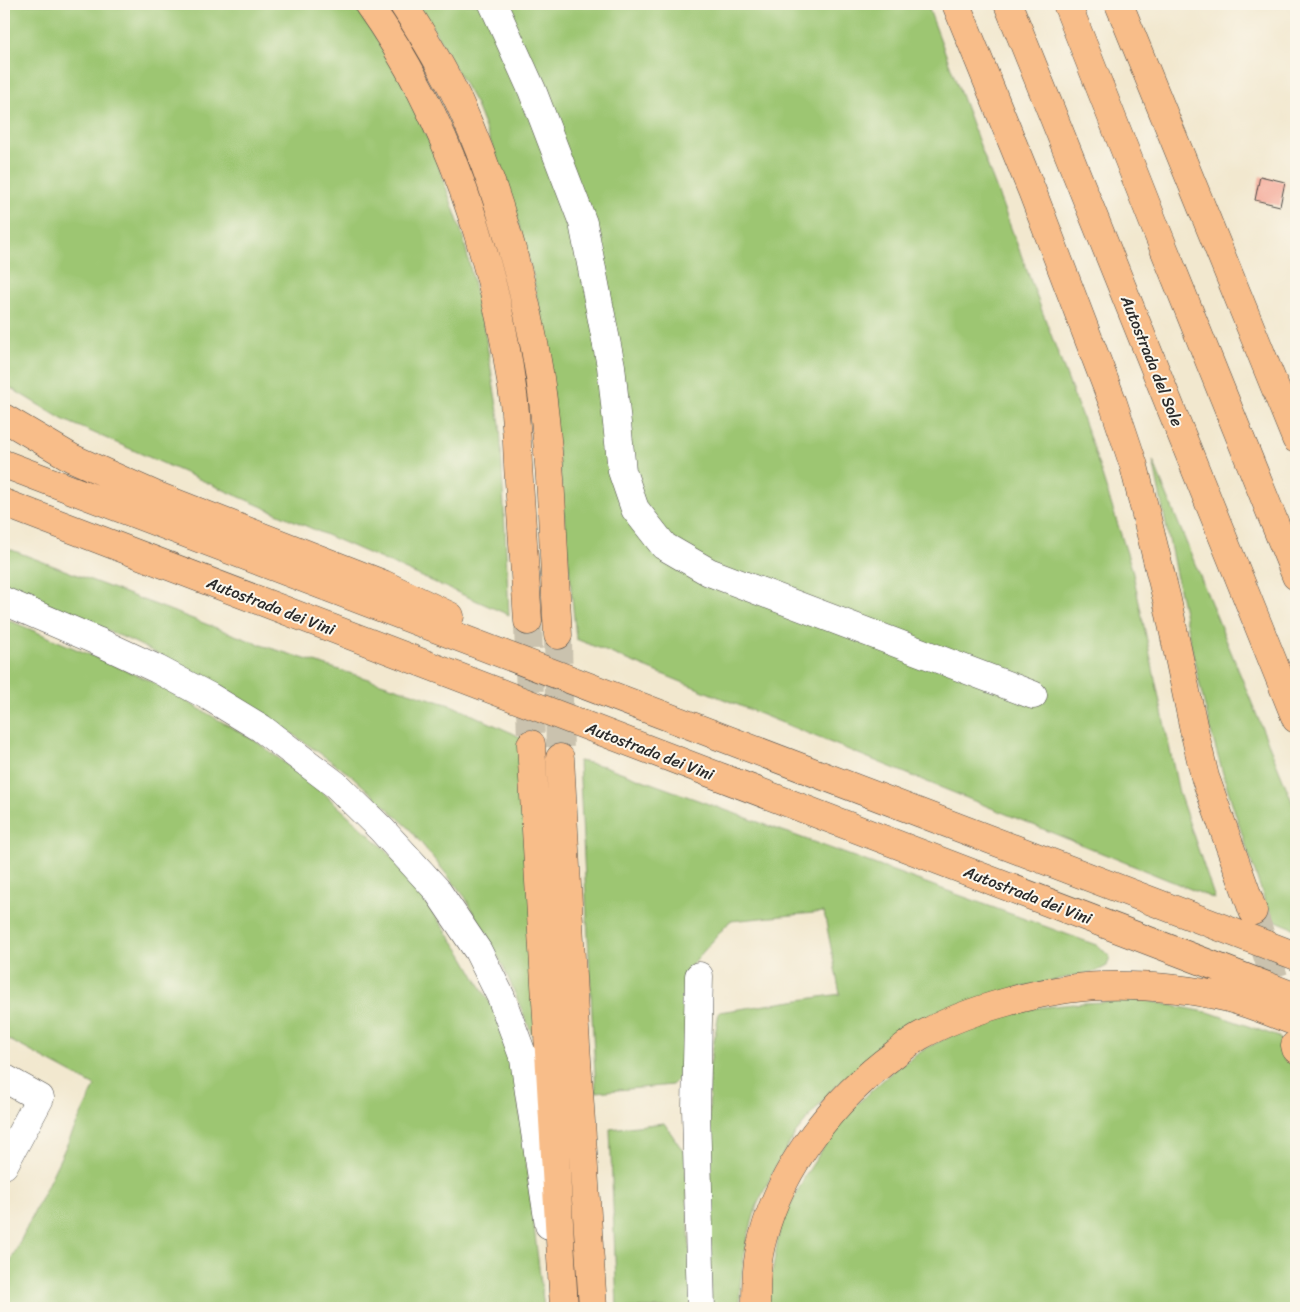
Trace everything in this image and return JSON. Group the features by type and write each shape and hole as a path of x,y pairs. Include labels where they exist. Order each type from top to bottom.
{"main road":[{"path":"368,4 427,102 444,141 464,191 494,294 513,395 528,621"},
{"path":"403,4 459,101 478,147 513,253 529,319 540,377 544,412 558,635"},
{"path":"956,4 1032,191 1113,403 1134,466 1167,600 1205,777 1253,911"},
{"name":"Autostrada del Sole","path":"1008,4 1296,719"},
{"path":"1067,4 1296,576"},
{"path":"1119,4 1296,439"},
{"path":"1193,185 1255,302 1296,404"},
{"path":"4,418 72,458 155,495 383,584 624,700"},
{"path":"4,464 1296,956"},
{"name":"Autostrada dei Vini","path":"4,504 1296,997"},
{"path":"530,744 563,1308"},
{"path":"560,758 593,1308"},
{"path":"756,1308 756,1276 763,1237 777,1197 798,1159 821,1123 848,1094 883,1063 919,1037 960,1017 1004,1003 1058,991 1099,986 1143,986 1186,990 1229,998 1296,1038"}],"lane":[{"path":"493,4 532,90 583,223 611,366 622,471 635,510 664,546 709,572 1033,695"},
{"path":"4,600 157,669 210,697 261,728 336,784 382,830 436,889 478,951 501,998 524,1060 563,1308"},
{"path":"699,976 696,1108 701,1308"},
{"path":"4,1078 40,1098 4,1165"}],"green space":[{"path":"4,4 353,4 357,7 400,76 433,150 463,236 485,333 500,424 509,615 62,419 4,384"},
{"path":"417,4 927,4 1092,444 1132,569 1179,793 1215,899 576,639 550,372 533,275 507,183 475,103 429,21"},
{"path":"1153,461 1296,811 1296,929 1271,919 1225,782 1196,667"},
{"path":"4,547 261,645 453,706 523,738 540,1034 532,1034 504,968 465,897 408,827 352,776 287,730 209,680 134,642 4,585"},
{"path":"4,618 153,682 257,742 318,788 386,850 462,954 494,1010 514,1065 544,1308 4,1308 4,1275 95,1086 4,1037"},
{"path":"579,761 604,766 1099,946 1110,957 1107,966 1097,971 996,993 862,1064 831,1091 796,1133 778,1162 757,1205 746,1243 740,1287 740,1308 711,1308 709,1070 719,1012 840,994 824,912 730,921 689,968 688,1070 672,1085 596,1092"},
{"path":"1144,1000 1211,1013 1279,1037 1296,1078 1296,1308 768,1308 768,1297 780,1227 805,1176 844,1116 893,1071 928,1047 977,1023 1035,1008"},
{"path":"664,1123 685,1154 693,1308 617,1308 610,1129"}],"building":[{"path":"1260,176 1285,182 1280,206 1255,200"}],"tunnel":[{"path":"528,621 531,744"},
{"path":"558,635 560,758"},
{"path":"1253,911 1284,1009"}]}
